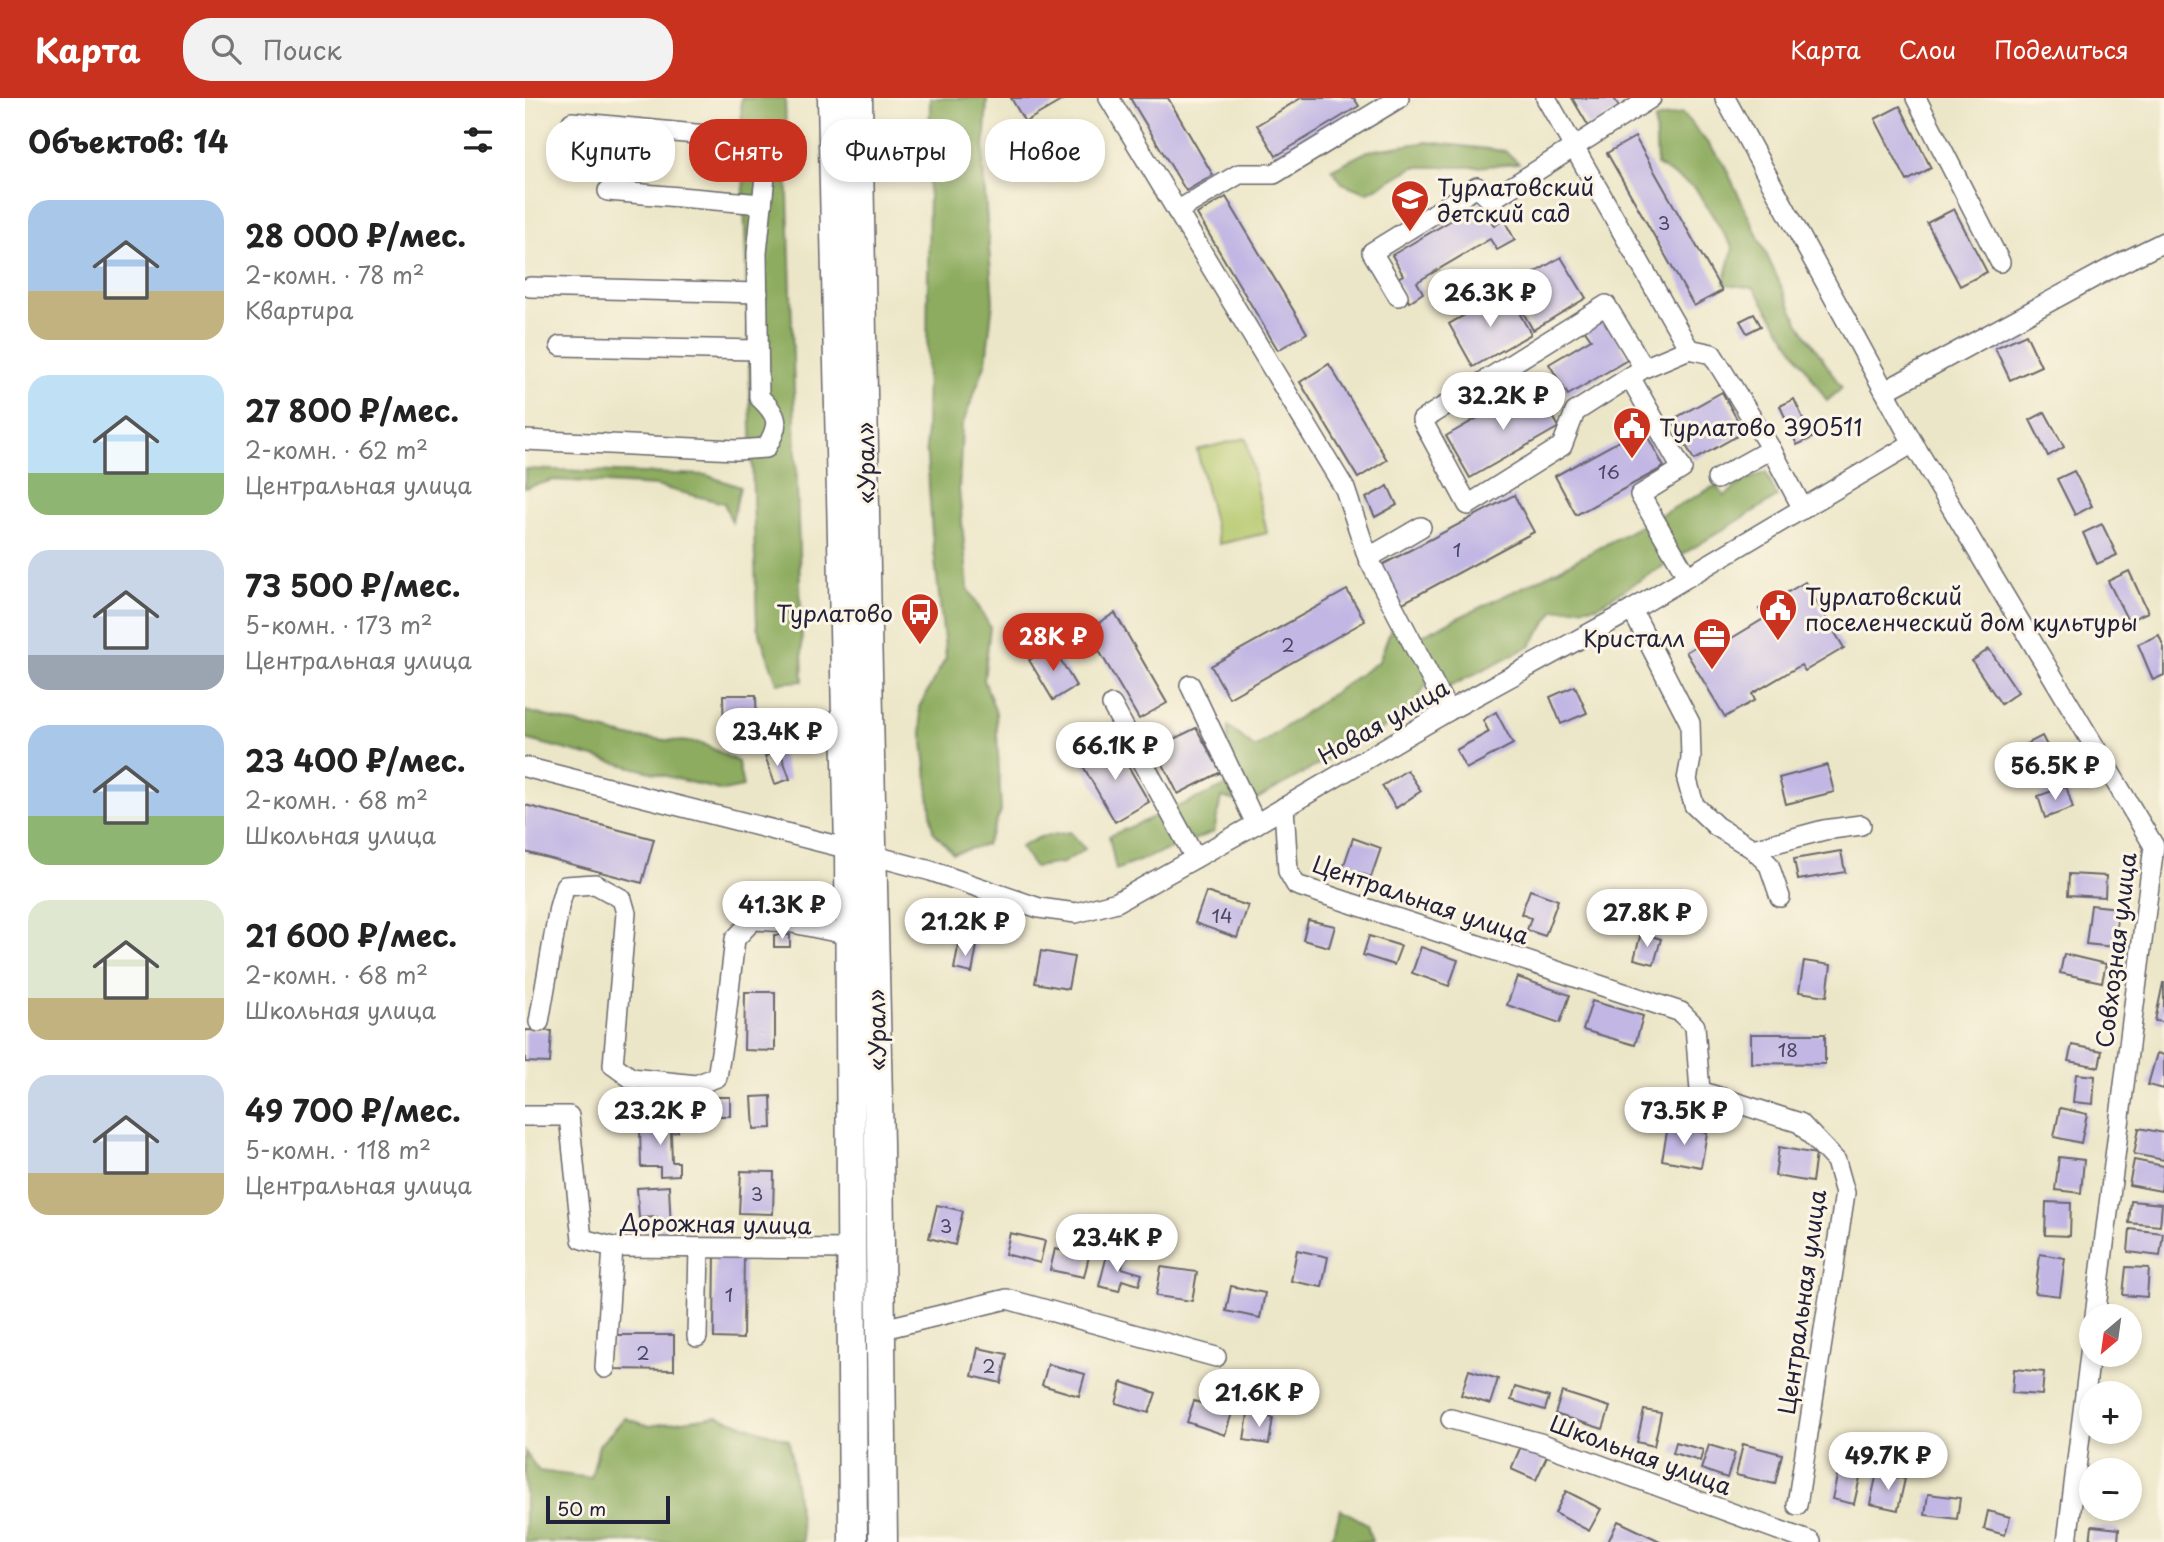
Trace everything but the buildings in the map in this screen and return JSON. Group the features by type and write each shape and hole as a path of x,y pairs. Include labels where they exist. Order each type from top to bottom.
{"highway":[{"name":"«Урал»","path":"832,98 861,852 873,903 879,1143 883,1542"},
{"name":"«Урал»","path":"853,1542 849,935 861,852 858,98"}],"street":[{"path":"1109,98 1345,489 1368,558 1448,711"},
{"path":"1177,211 1239,174 1274,174 1399,98"},
{"path":"1546,98 1689,349"},
{"path":"1398,296 1372,252 1477,187 1491,200 1651,98"},
{"name":"Совхозная улица","path":"1724,98 1913,443 2154,846 2097,1304"},
{"path":"1916,98 2000,262"},
{"path":"525,440 737,450 766,448 777,429 774,411 759,397 757,253 765,176 750,148 726,137 675,132"},
{"path":"608,191 762,204"},
{"path":"1885,391 2164,242"},
{"path":"530,287 758,293"},
{"path":"1687,576 1640,495 1682,469 1637,373 1606,305 1422,420 1468,505 1562,446 1574,412 1637,373 1689,349 1712,354 1803,509"},
{"path":"560,346 758,350"},
{"name":"Новая улица","path":"525,767 931,871 1039,908 1076,913 1117,902 1256,824 1448,711 1632,610 1913,443"},
{"path":"1717,479 1770,449"},
{"path":"1368,558 1421,527"},
{"path":"1632,610 1690,723 1691,758 1687,780 1694,805 1716,826 1753,849 1769,865 1780,897"},
{"path":"1190,685 1256,824"},
{"path":"1112,705 1195,858"},
{"name":"Центральная улица","path":"1284,807 1288,871 1296,885 1681,1012 1695,1026 1700,1091 1800,1123 1836,1161 1845,1193 1797,1505"},
{"path":"1753,849 1824,830 1861,825"},
{"path":"873,903 884,883 895,873 911,867"},
{"path":"539,1021 565,886 595,884 622,899 626,913 613,1065 631,1078 696,1085 717,1077 735,939 753,920 788,922 849,935"},
{"name":"Дорожная улица","path":"525,1116 569,1116 582,1239 613,1247 850,1249"},
{"path":"605,1368 613,1247"},
{"path":"697,1337 699,1248"},
{"path":"879,1329 1007,1299 1216,1357"},
{"path":"2067,1542 2088,1367"},
{"name":"Школьная улица","path":"1451,1419 1541,1443 1811,1542"}],"green space":[{"path":"741,98 785,98 786,119 742,119"},
{"path":"930,98 987,98 983,168 993,301 986,362 962,426 959,489 968,588 990,627 984,680 996,713 1001,811 986,845 953,853 933,831 919,707 946,658 932,533 926,442 929,182 971,182 971,119 930,119"},
{"path":"1683,113 1723,162 1798,322 1842,388 1827,401 1754,288 1724,284 1733,248 1696,189 1657,165 1655,119"},
{"path":"1427,142 1505,151 1519,163 1477,167 1414,167 1367,193 1342,183 1332,169 1368,151"},
{"path":"744,182 788,182 803,681 777,683 757,626"},
{"path":"1246,438 1267,533 1219,544 1197,450"},
{"path":"525,469 706,475 740,487 732,522 724,503 656,486 554,480 525,488"},
{"path":"1766,472 1777,497 1597,606 1555,610 1530,646 1453,685 1427,683 1409,714 1248,804 1221,797 1214,832 1116,870 1109,836 1226,786 1228,726 1255,748 1379,661 1396,616 1412,640 1550,574 1715,486 1725,496 1741,483"},
{"path":"525,711 629,737 702,743 738,762 743,787 723,791 525,739"},
{"path":"1070,832 1085,849 1063,863 1034,867 1020,847 1040,837"},
{"path":"717,1416 789,1440 803,1542 525,1542 525,1452 539,1471 591,1478 599,1445 625,1418 649,1426"},
{"path":"1341,1509 1367,1524 1372,1542 1330,1542"}],"place":[{"name":"Турлатовский детский сад","path":"1410,233"},
{"name":"Турлатово 390511","path":"1632,460"},
{"name":"Турлатовский поселенческий дом культуры","path":"1778,642"},
{"name":"Турлатово","path":"920,646"},
{"name":"Кристалл","path":"1712,671"}]}
